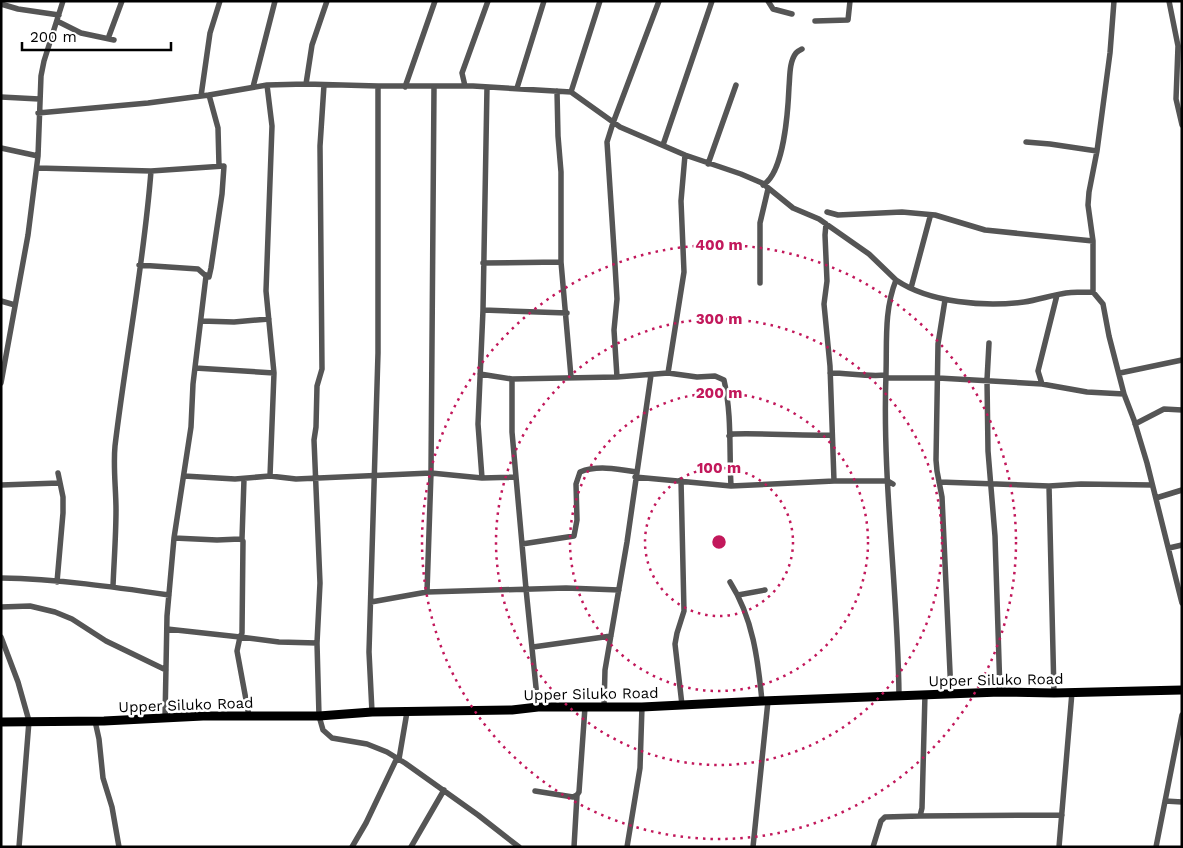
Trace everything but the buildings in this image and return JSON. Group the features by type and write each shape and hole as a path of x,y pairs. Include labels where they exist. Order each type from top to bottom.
{"main road":[{"name":"Upper Siluko Road","path":"1,722 318,716 372,712 512,710 538,707 682,706 925,694 1182,690"}],"street":[{"path":"1,383 3,357 28,235 37,168 38,113 44,61 63,1"},
{"path":"1,4 58,18 81,33 112,38 122,1"},
{"path":"201,96 210,33 220,1"},
{"path":"253,87 275,1"},
{"path":"306,84 312,45 328,1"},
{"path":"405,86 435,1"},
{"path":"465,86 462,73 488,1"},
{"path":"517,88 544,1"},
{"path":"571,92 600,1"},
{"path":"617,376 614,330 617,299 608,142 612,123 659,1"},
{"path":"663,145 712,1"},
{"path":"768,1 773,10 792,14"},
{"path":"815,21 848,20 850,1"},
{"path":"1114,1 1110,53 1097,151 1089,192 1089,214 1093,241 1093,292 1103,304 1124,394 1135,424 1156,498 1182,602"},
{"path":"1169,1 1178,46 1179,98 1182,125"},
{"path":"1178,46 1182,40"},
{"path":"760,283 760,223 765,187 777,166 786,128 791,66 795,54 802,49"},
{"path":"38,113 148,103 267,85 487,86 571,92 612,123 684,155 741,174 776,193 793,208 826,224 869,254 896,280 923,294 946,300 998,303 1024,302 1057,295 1093,292"},
{"path":"267,85 272,126 266,291 274,373 270,476"},
{"path":"324,85 320,146 322,369 317,386 314,440 320,583 317,643 318,716 323,730 332,738 367,744 386,752 444,790 519,847"},
{"path":"708,164 736,85"},
{"path":"372,712 369,652 378,344 378,86"},
{"path":"427,592 431,473 434,86"},
{"path":"482,478 478,424 483,310 487,86"},
{"path":"557,91 561,172 561,262 570,378"},
{"path":"209,95 218,128 219,166"},
{"path":"1,97 39,99"},
{"path":"1026,142 1097,151"},
{"path":"1,148 38,156"},
{"path":"668,374 684,272 681,201 684,155"},
{"path":"37,168 151,171 224,166 208,277 198,269 139,266"},
{"path":"112,586 116,511 115,448 126,360 133,323 151,171"},
{"path":"827,212 838,215 902,212 927,214 985,230 1093,241"},
{"path":"912,288 930,217"},
{"path":"826,224 824,235 827,281 824,304 830,373 834,481"},
{"path":"483,263 561,262"},
{"path":"165,719 169,595 174,538 190,427 206,276 203,272"},
{"path":"896,280 891,292 887,326 886,376 899,696"},
{"path":"1042,384 1038,371 1057,295"},
{"path":"946,300 938,344 936,460 942,497 951,694"},
{"path":"1,301 15,304"},
{"path":"483,310 566,313"},
{"path":"201,321 269,320"},
{"path":"989,343 987,380 988,451 992,484 1000,692"},
{"path":"1120,373 1182,360"},
{"path":"195,368 274,373"},
{"path":"830,373 987,380 1042,384 1087,392 1124,394"},
{"path":"480,374 512,379 668,374 697,377 715,376 724,380 730,419 729,436 732,486"},
{"path":"604,707 605,670 619,590 651,375"},
{"path":"512,379 511,417 538,707"},
{"path":"1135,424 1164,409 1182,410"},
{"path":"729,436 734,434 766,433 815,436 832,435"},
{"path":"522,544 574,536 577,520 576,484 580,472 588,469 618,469 636,475 732,486 834,481 890,483"},
{"path":"57,582 63,514 63,497 58,473"},
{"path":"184,476 244,479 270,476 296,479 431,473 482,478 516,477"},
{"path":"244,479 242,633 237,651 249,716"},
{"path":"681,480 684,611 675,644 682,706"},
{"path":"939,482 1049,486 1081,484 1152,485"},
{"path":"1,485 59,483"},
{"path":"1049,486 1054,693"},
{"path":"1156,498 1182,490"},
{"path":"174,538 242,539"},
{"path":"1169,548 1182,545"},
{"path":"1,578 112,586 169,595"},
{"path":"730,582 740,594 754,638 765,701 753,847"},
{"path":"371,602 427,592 526,588 619,590"},
{"path":"1,607 30,606 55,612 72,619 106,641 166,670"},
{"path":"167,629 240,636 287,643 317,643"},
{"path":"533,647 611,636"},
{"path":"1,637 18,682 29,721 19,847"},
{"path":"1059,847 1072,692"},
{"path":"920,816 922,808 925,694"},
{"path":"574,847 585,707"},
{"path":"627,847 640,768 642,707"},
{"path":"352,847 398,759 407,712"},
{"path":"1156,847 1182,714"},
{"path":"96,721 103,778 112,807 120,847"},
{"path":"96,721 99,739"},
{"path":"1174,754 1182,754"},
{"path":"410,847 444,790"},
{"path":"535,791 572,797 577,795"},
{"path":"1165,801 1182,802"},
{"path":"873,847 881,821 885,817 1062,815"}]}
